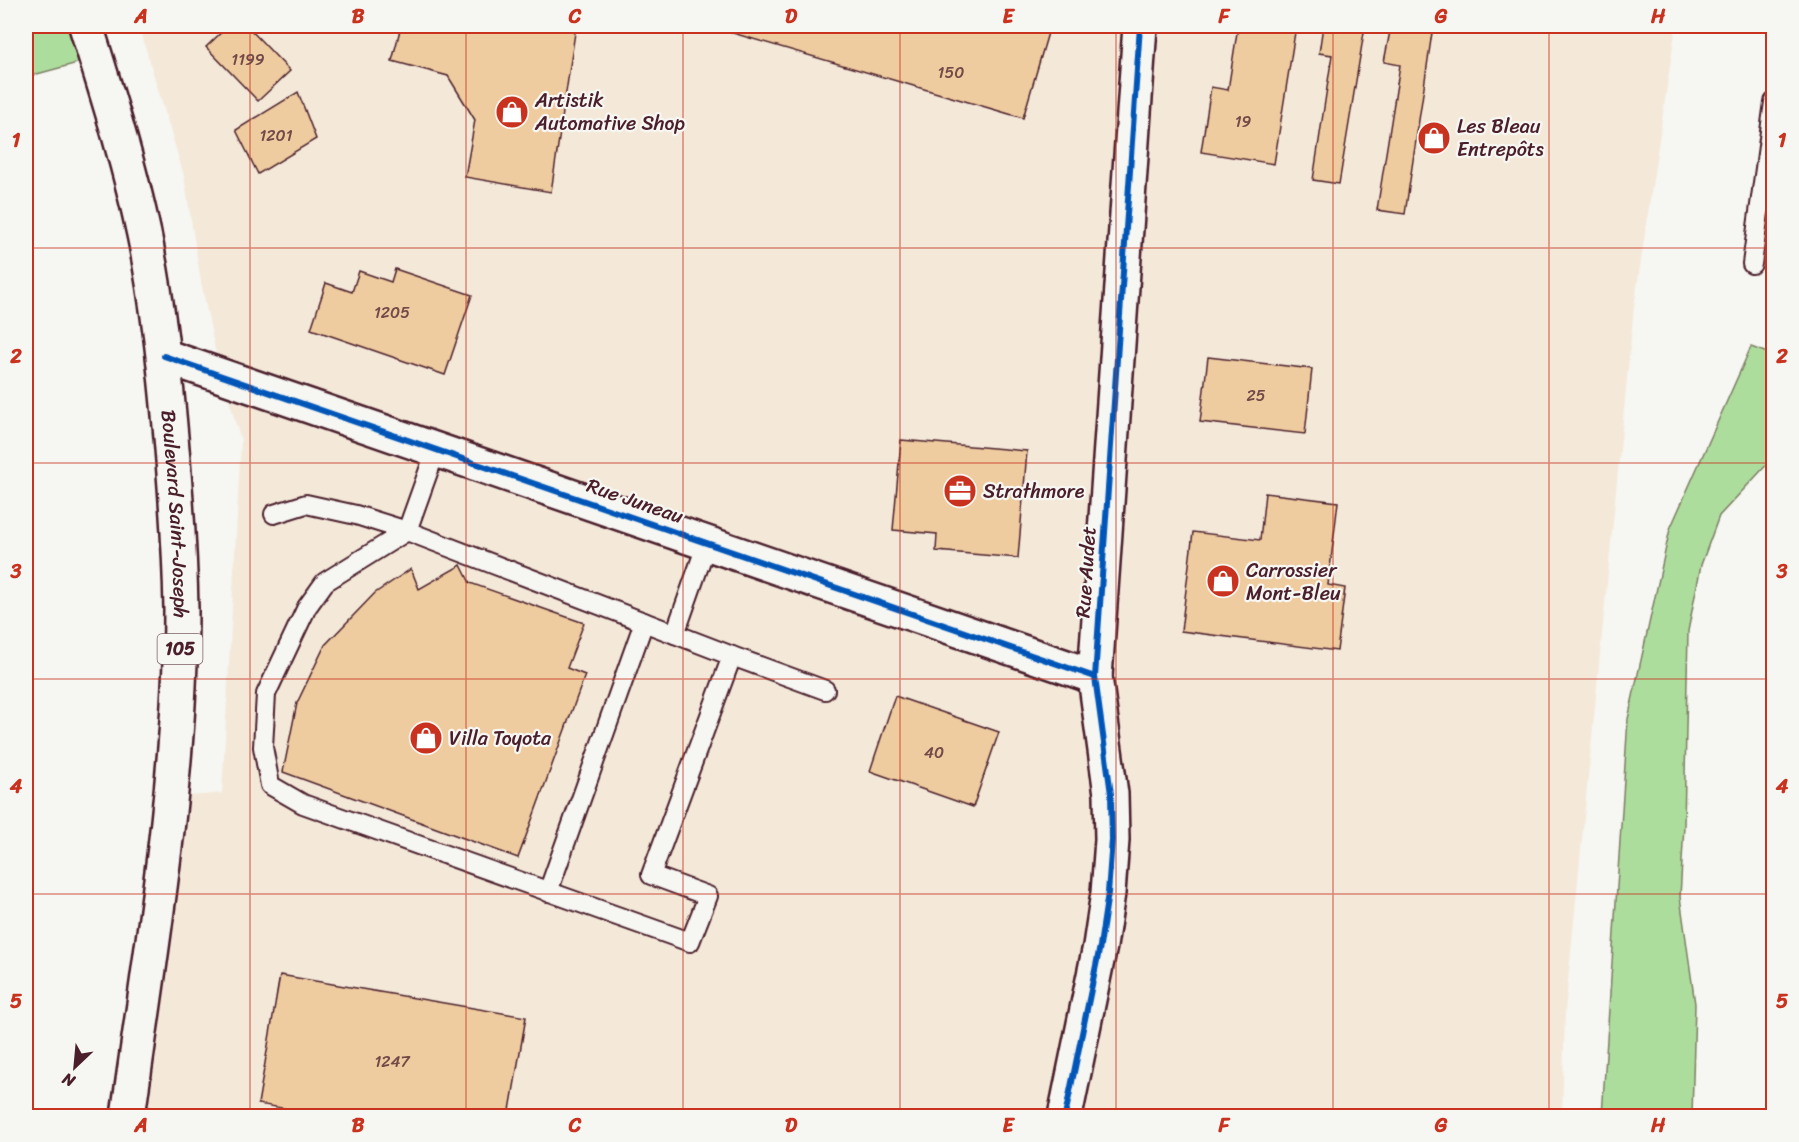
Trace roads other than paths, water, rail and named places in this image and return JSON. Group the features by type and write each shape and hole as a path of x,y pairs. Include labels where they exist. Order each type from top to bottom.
{"street":[{"name":"Boulevard Saint-Joseph","path":"86,26 126,161 144,235 164,356 178,536 181,608 170,798 128,1116"},
{"name":"Rue Audet","path":"1065,1116 1100,946 1108,893 1112,840 1111,794 1095,677 1140,26"},
{"name":"Rue Juneau","path":"164,356 1095,677"}],"lane":[{"path":"1752,264 1773,102"},
{"path":"436,450 407,531 326,582 307,606 266,694 263,747 270,785 303,804 690,942 708,896 651,875 732,656"},
{"path":"274,514 306,504 407,531 825,690"},
{"path":"675,634 706,543"},
{"path":"548,892 644,622"}],"place":[{"name":"Artistik Automative Shop","path":"512,112"},
{"name":"Les Bleau Entrepôts","path":"1434,138"},
{"name":"Strathmore","path":"960,491"},
{"name":"Carrossier Mont-Bleu","path":"1223,581"},
{"name":"Villa Toyota","path":"426,738"}]}
